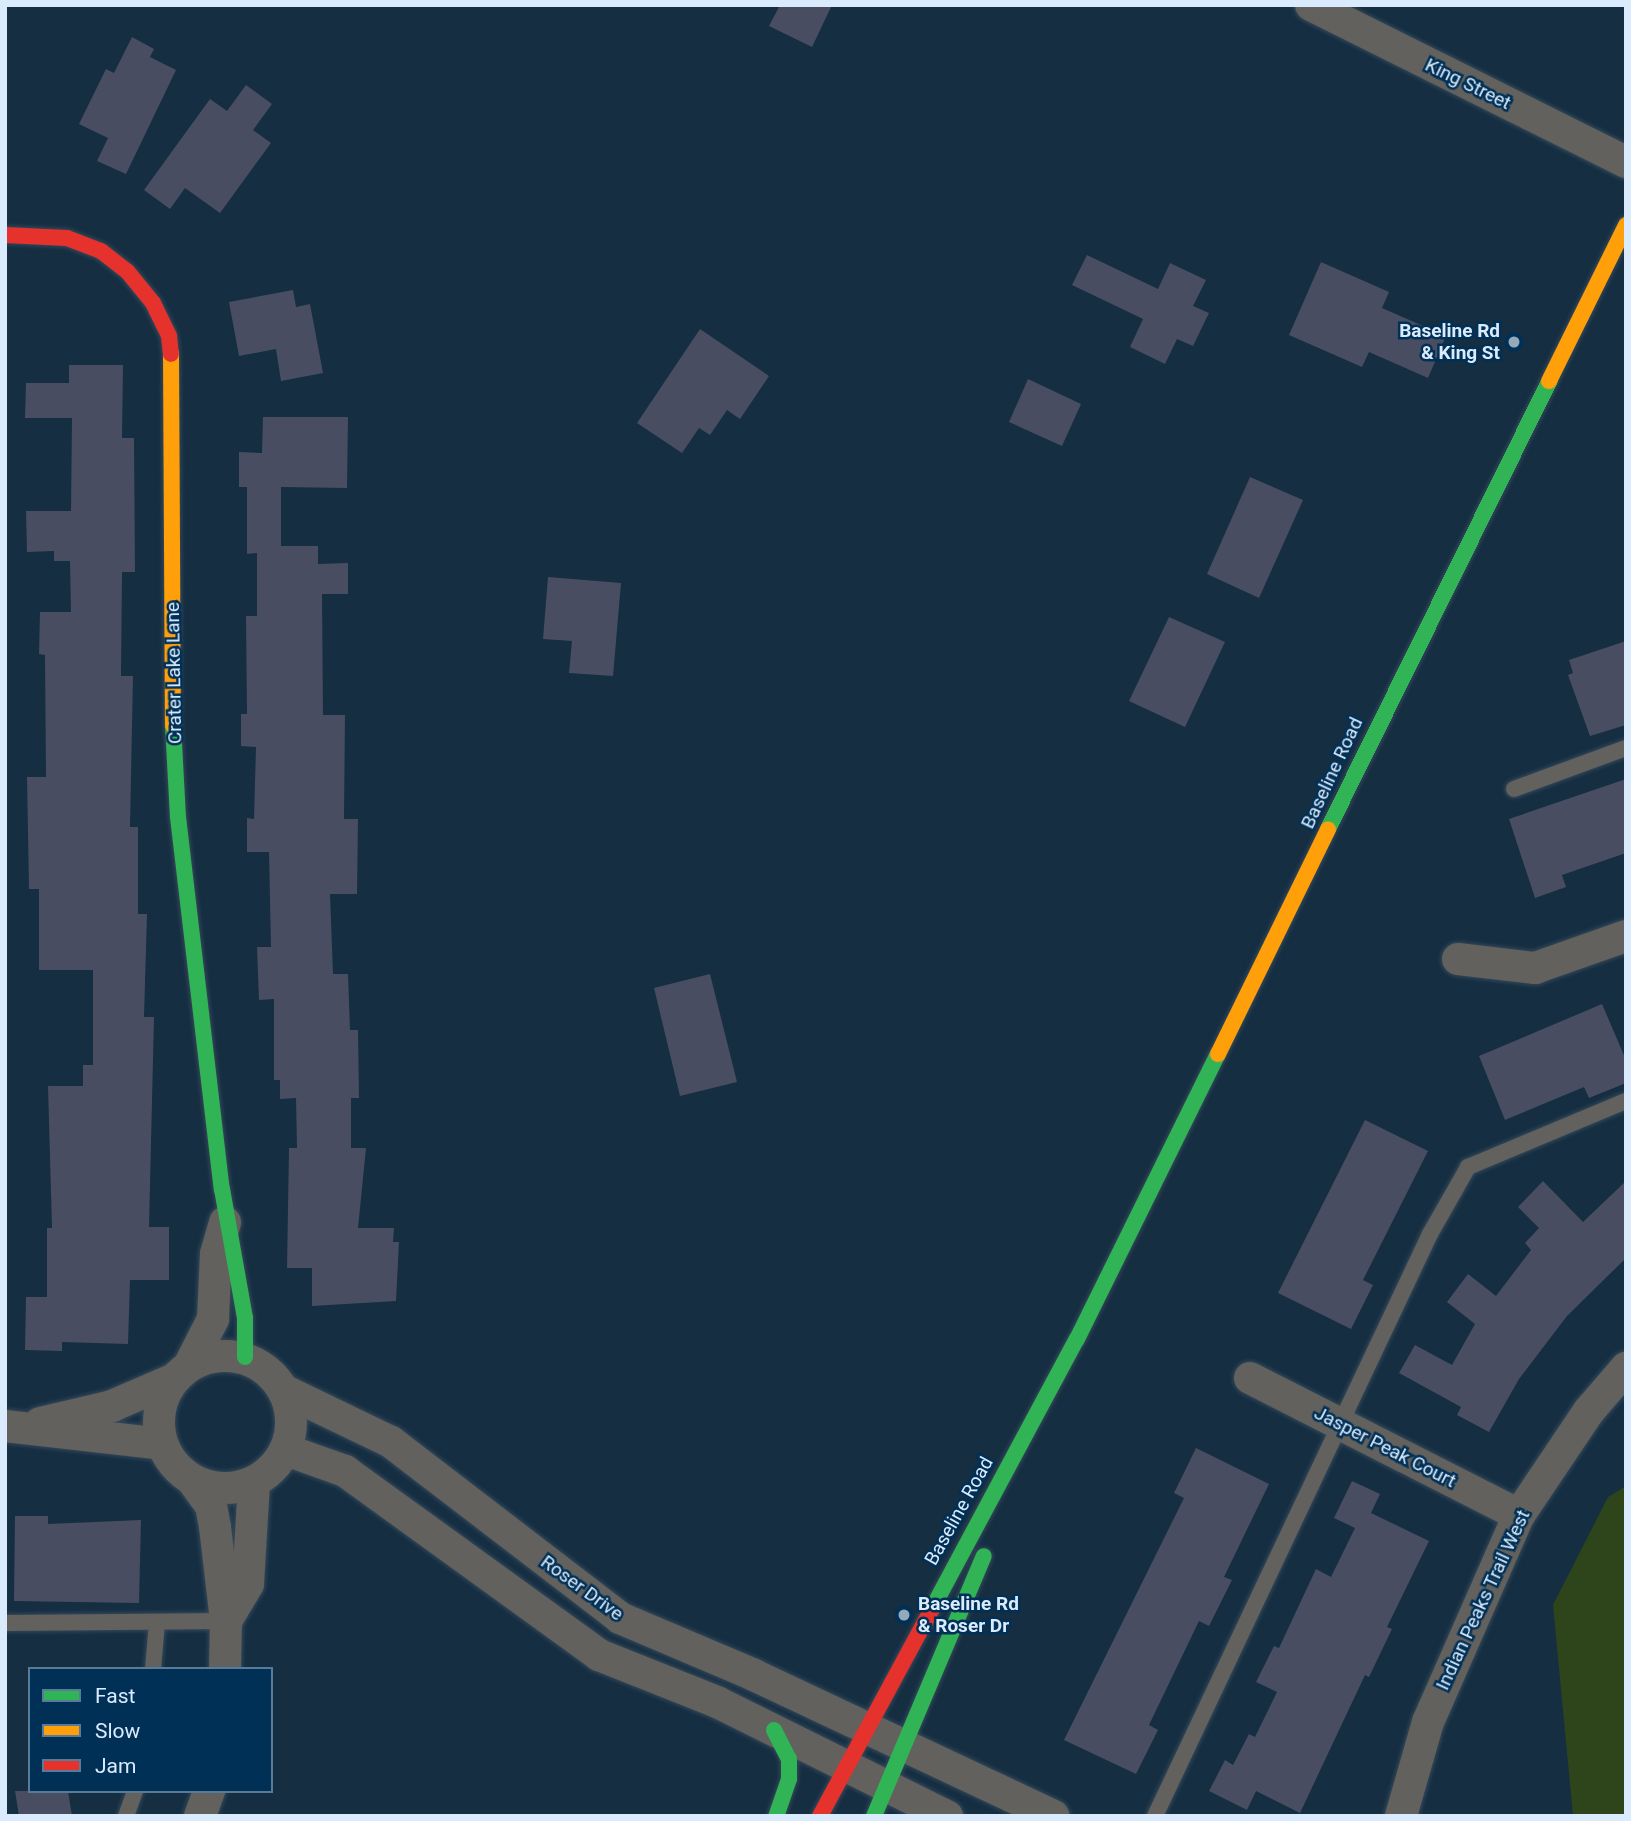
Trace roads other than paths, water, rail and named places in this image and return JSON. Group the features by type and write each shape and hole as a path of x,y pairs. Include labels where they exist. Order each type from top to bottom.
{"main road":[{"name":"Baseline Road","path":"820,1816 845,1763 1077,1339 1626,225"},
{"name":"Crater Lake Lane","path":"5,235 67,238 101,251 127,271 153,303 169,335 174,377 172,699 178,817 227,1217 245,1318 245,1357"},
{"name":"Baseline Road","path":"880,1802 1077,1339"},
{"path":"774,1730 789,1759 789,1779 776,1816"}],"street":[{"name":"King Street","path":"1311,5 1626,162"},
{"path":"1458,959 1535,968 1626,936"},
{"name":"Crater Lake Lane","path":"181,1372 212,1319 216,1254 227,1217"},
{"path":"17,1426 112,1406 216,1355 245,1357 272,1373 285,1391 292,1416 286,1450 273,1469 254,1482 223,1488 193,1481"},
{"name":"Indian Peaks Trail West","path":"1401,1816 1427,1722 1519,1515 1589,1411 1626,1368"},
{"path":"181,1372 160,1405 162,1444 173,1465 193,1481 211,1506 226,1621 225,1667"},
{"name":"Jasper Peak Court","path":"1250,1378 1519,1515"},
{"name":"Roser Drive","path":"285,1391 391,1442 620,1618 903,1744"},
{"path":"17,1426 162,1444"},
{"path":"286,1450 345,1471 599,1655 717,1702 845,1763 880,1802 947,1816"},
{"path":"226,1621 248,1584 254,1482"},
{"path":"903,1744 1054,1816"},
{"path":"200,1816 208,1793"}],"lane":[{"path":"1514,789 1626,748"},
{"path":"1155,1816 1430,1234 1468,1167 1626,1101"},
{"path":"5,1623 226,1621"},
{"path":"153,1667 156,1622"},
{"path":"126,1816 134,1793"}],"place":[{"name":"Baseline Rd & King St","path":"1514,342"},
{"name":"Baseline Rd & Roser Dr","path":"904,1615"}]}
